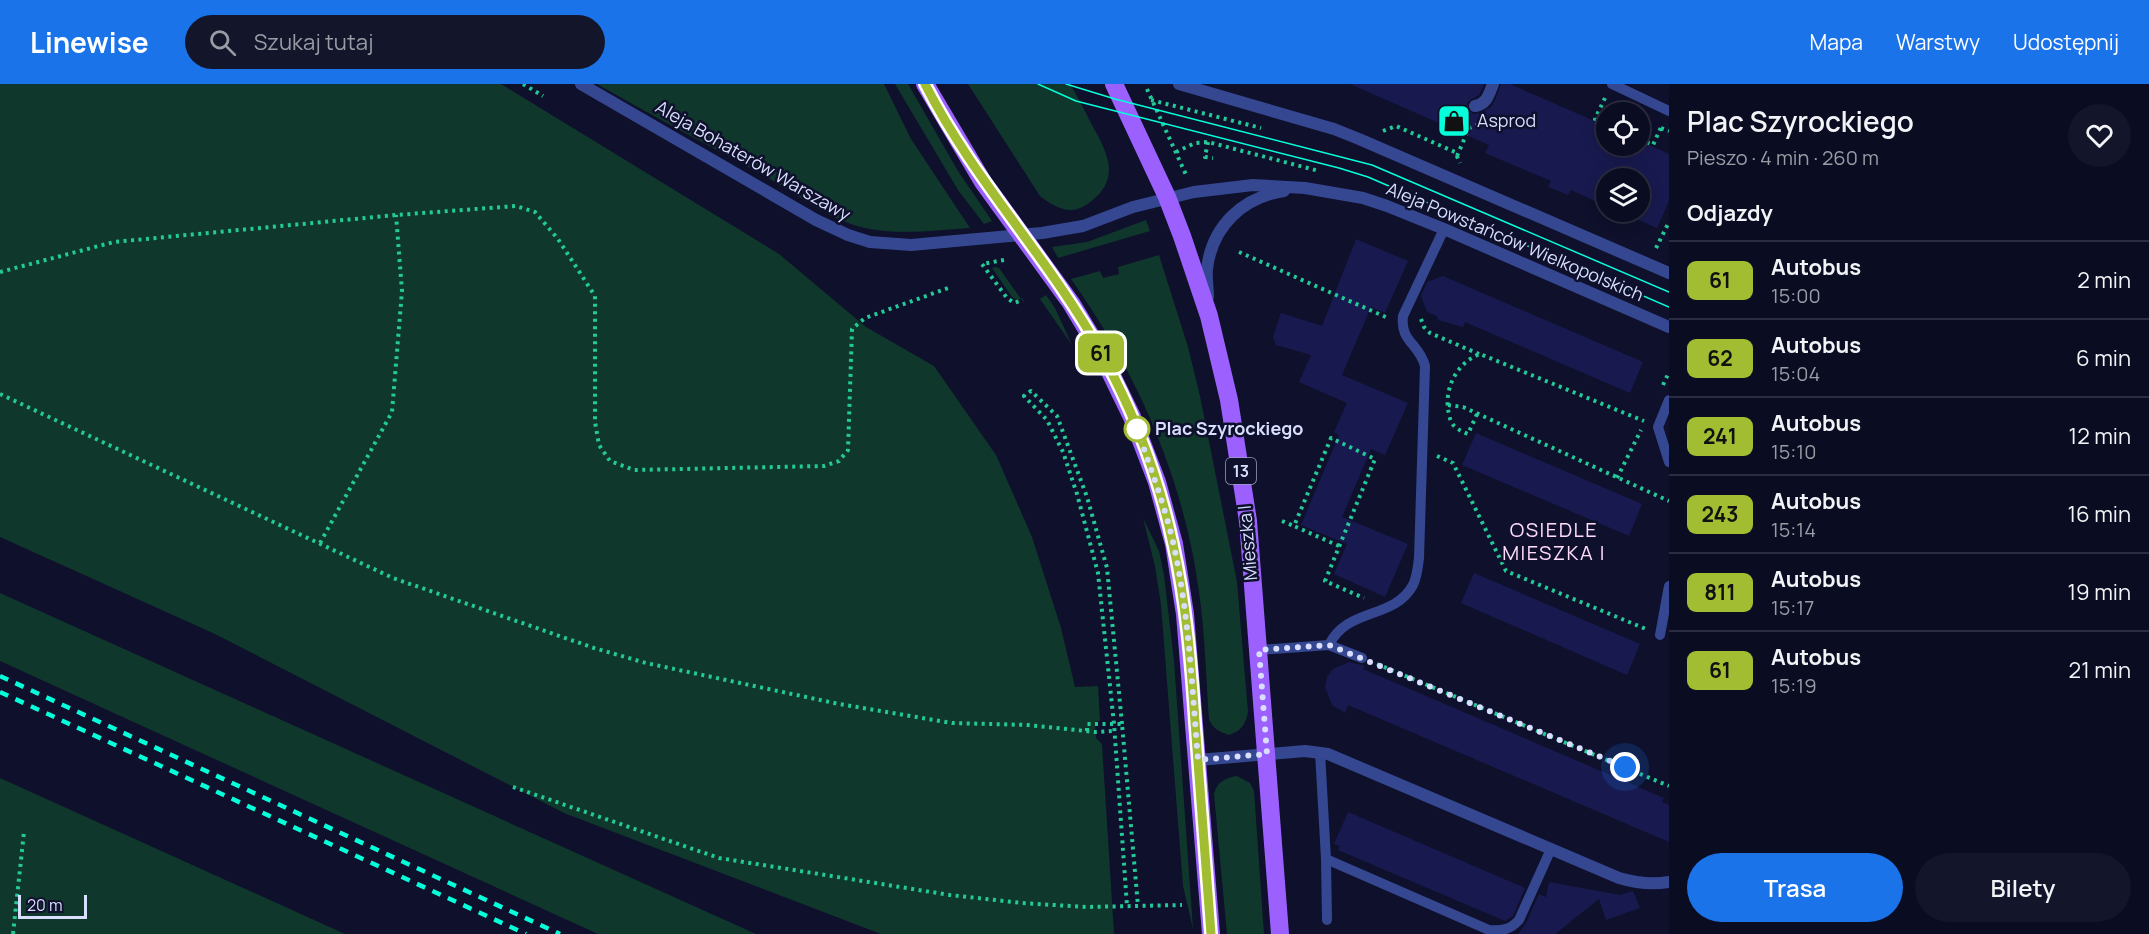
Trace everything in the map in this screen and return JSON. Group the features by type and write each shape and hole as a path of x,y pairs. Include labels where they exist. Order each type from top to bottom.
{"main road":[{"path":"925,84 977,173 1071,303 1101,353 1132,417 1157,482 1180,577 1189,653 1212,934"},
{"name":"13","path":"1114,84 1167,197"},
{"name":"Mieszka I","path":"1167,197 1209,316 1229,400 1241,474 1248,521 1259,650 1280,934"}],"street":[{"name":"Aleja Bohaterów Warszawy","path":"581,84 816,220 857,239 884,244 911,245 1023,235 1083,226 1167,197"},
{"name":"Aleja Powstańców Wielkopolskich","path":"1179,84 1334,129 1669,273"},
{"path":"1475,106 1481,105 1486,100 1493,84"},
{"name":"Aleja Powstańców Wielkopolskich","path":"1167,197 1253,185 1305,188 1363,198 1444,229 1669,327"},
{"path":"1209,316 1207,269 1215,240 1225,223 1239,208 1255,199 1277,192 1305,188"},
{"path":"1198,760 1305,751 1320,752 1618,878 1636,883 1669,882"}],"lane":[{"path":"1610,88 1667,115"},
{"path":"1329,645 1333,635 1343,625 1357,617 1387,608 1402,597 1412,586 1417,574 1425,366 1422,356 1403,333 1402,325 1403,316 1444,229"},
{"path":"1669,400 1658,427 1669,462"},
{"path":"1660,635 1669,586"},
{"path":"1259,650 1329,645 1362,658"},
{"path":"1320,752 1327,920"},
{"path":"1326,859 1489,930 1500,931 1512,927 1519,920 1551,849"}],"path":[{"path":"523,84 543,96"},
{"path":"1603,102 1610,88"},
{"path":"1147,89 1188,181"},
{"path":"1151,100 1268,130"},
{"path":"1650,144 1653,145 1667,115"},
{"path":"1661,128 1669,131"},
{"path":"1457,156 1465,138"},
{"path":"1176,152 1195,143 1209,142 1330,174"},
{"path":"1209,142 1205,157 1213,158"},
{"path":"0,272 114,242 516,206 535,212 558,239 595,296 595,422 599,445 610,461 634,470 824,466 839,461 848,450 852,329 864,318 951,287"},
{"path":"320,543 392,412 402,291 396,215"},
{"path":"1656,249 1669,222"},
{"path":"1239,252 1402,325"},
{"path":"1004,260 982,264 1007,298 1014,303 1023,300"},
{"path":"1410,303 1419,308 1421,321 1430,333 1645,422 1617,478"},
{"path":"1477,414 1468,434 1453,425 1448,405 1449,389 1457,372 1464,363 1480,354"},
{"path":"1128,906 1114,724 1095,559 1063,452 1047,420 1024,396 1031,391 1057,416 1088,497 1107,568 1138,906"},
{"path":"0,394 393,578 594,648 646,663 839,704 952,723 1114,731"},
{"path":"1448,405 1463,407 1669,501"},
{"path":"1294,526 1331,438 1375,459 1325,581 1387,608"},
{"path":"1431,454 1453,462 1506,571 1660,635"},
{"path":"1282,521 1339,546"},
{"path":"1362,658 1669,786"},
{"path":"1087,731 1087,724 1122,724"},
{"path":"513,787 719,858 950,896 1086,907 1182,904"},
{"path":"14,934 24,832"}],"green space":[{"path":"0,84 501,84 779,254 866,327 934,366 996,455 1032,537 1061,628 1075,687 1098,686 1100,721 1095,722 1096,738 1102,744 1114,934 881,934 564,813 215,634 0,537"},
{"path":"597,84 884,84 911,139 970,228 895,232 870,229 841,220"},
{"path":"895,84 908,84 958,171 992,221 984,224 958,190"},
{"path":"968,84 1070,84 1107,157 1109,167 1105,187 1086,205 1074,210 1056,207 1040,196"},
{"path":"1146,220 1150,231 1058,258 1052,247 1087,242"},
{"path":"1159,255 1188,347 1200,396 1237,582 1248,712 1242,726 1229,735 1217,730 1209,720 1199,592 1182,508 1169,468 1137,389 1117,351 1071,279 1100,271 1103,278 1119,274 1118,267"},
{"path":"996,267 1021,299 1017,300 1012,297 992,268"},
{"path":"1046,295 1055,308 1072,345 1040,299"},
{"path":"1143,518 1159,551 1164,575 1174,661 1193,929 1183,886 1161,605 1155,566"},
{"path":"0,593 756,934 598,934 0,661"},
{"path":"1237,776 1250,783 1254,791 1264,934 1227,934 1214,794 1222,781"},
{"path":"0,778 345,934 0,934"}],"building":[{"path":"1350,84 1484,84 1479,95 1467,103 1469,111 1473,114 1491,107 1501,84 1510,84 1596,122 1596,156 1650,156 1650,145 1669,154 1669,201 1657,228 1643,222 1650,222 1650,168 1596,168 1596,201 1571,190 1568,195 1548,187 1551,181 1485,153 1489,145"},
{"path":"1356,239 1408,261 1385,313 1371,307 1342,375 1408,403 1385,455 1371,449 1342,517 1408,544 1385,597 1334,574 1347,544 1301,525 1339,435 1334,432 1347,403 1299,382 1311,355 1276,345 1273,337 1281,313 1322,326"},
{"path":"1443,276 1643,362 1630,393 1465,322 1463,327 1438,320 1437,316 1427,312 1421,296 1427,282"},
{"path":"1476,433 1642,504 1629,536 1462,465"},
{"path":"1474,573 1640,644 1627,675 1461,603"},
{"path":"1349,662 1365,666 1363,669 1664,798 1662,802 1669,805 1669,842 1348,705 1345,713 1332,705 1325,687 1327,677 1333,669"},
{"path":"1348,812 1525,888 1513,916 1505,921 1338,850 1340,846 1334,844"},
{"path":"1549,882 1620,895 1633,891 1640,908 1606,920 1599,899 1555,934 1518,934 1526,923 1539,894 1546,897"}],"tram line":[{"path":"1038,84 1076,101 1368,177 1669,307"},
{"path":"1066,84 1115,99 1372,165 1669,292"}],"railway":[{"path":"0,676 560,934"},
{"path":"0,692 526,934"}],"bus line":[{"name":"61","path":"925,84 983,182 1054,278 1101,353 1132,417 1157,482 1174,544 1185,614 1193,690 1211,934"}],"place":[{"name":"Asprod","path":"1454,121"},
{"name":"Plac Szyrockiego","path":"1137,429"}],"district":[{"name":"OSIEDLE MIESZKA I","path":"1554,542"}],"route":[{"path":"1137,429 1157,482 1174,544 1185,614 1198,760 1267,754 1259,650 1329,645 1625,767"}]}
